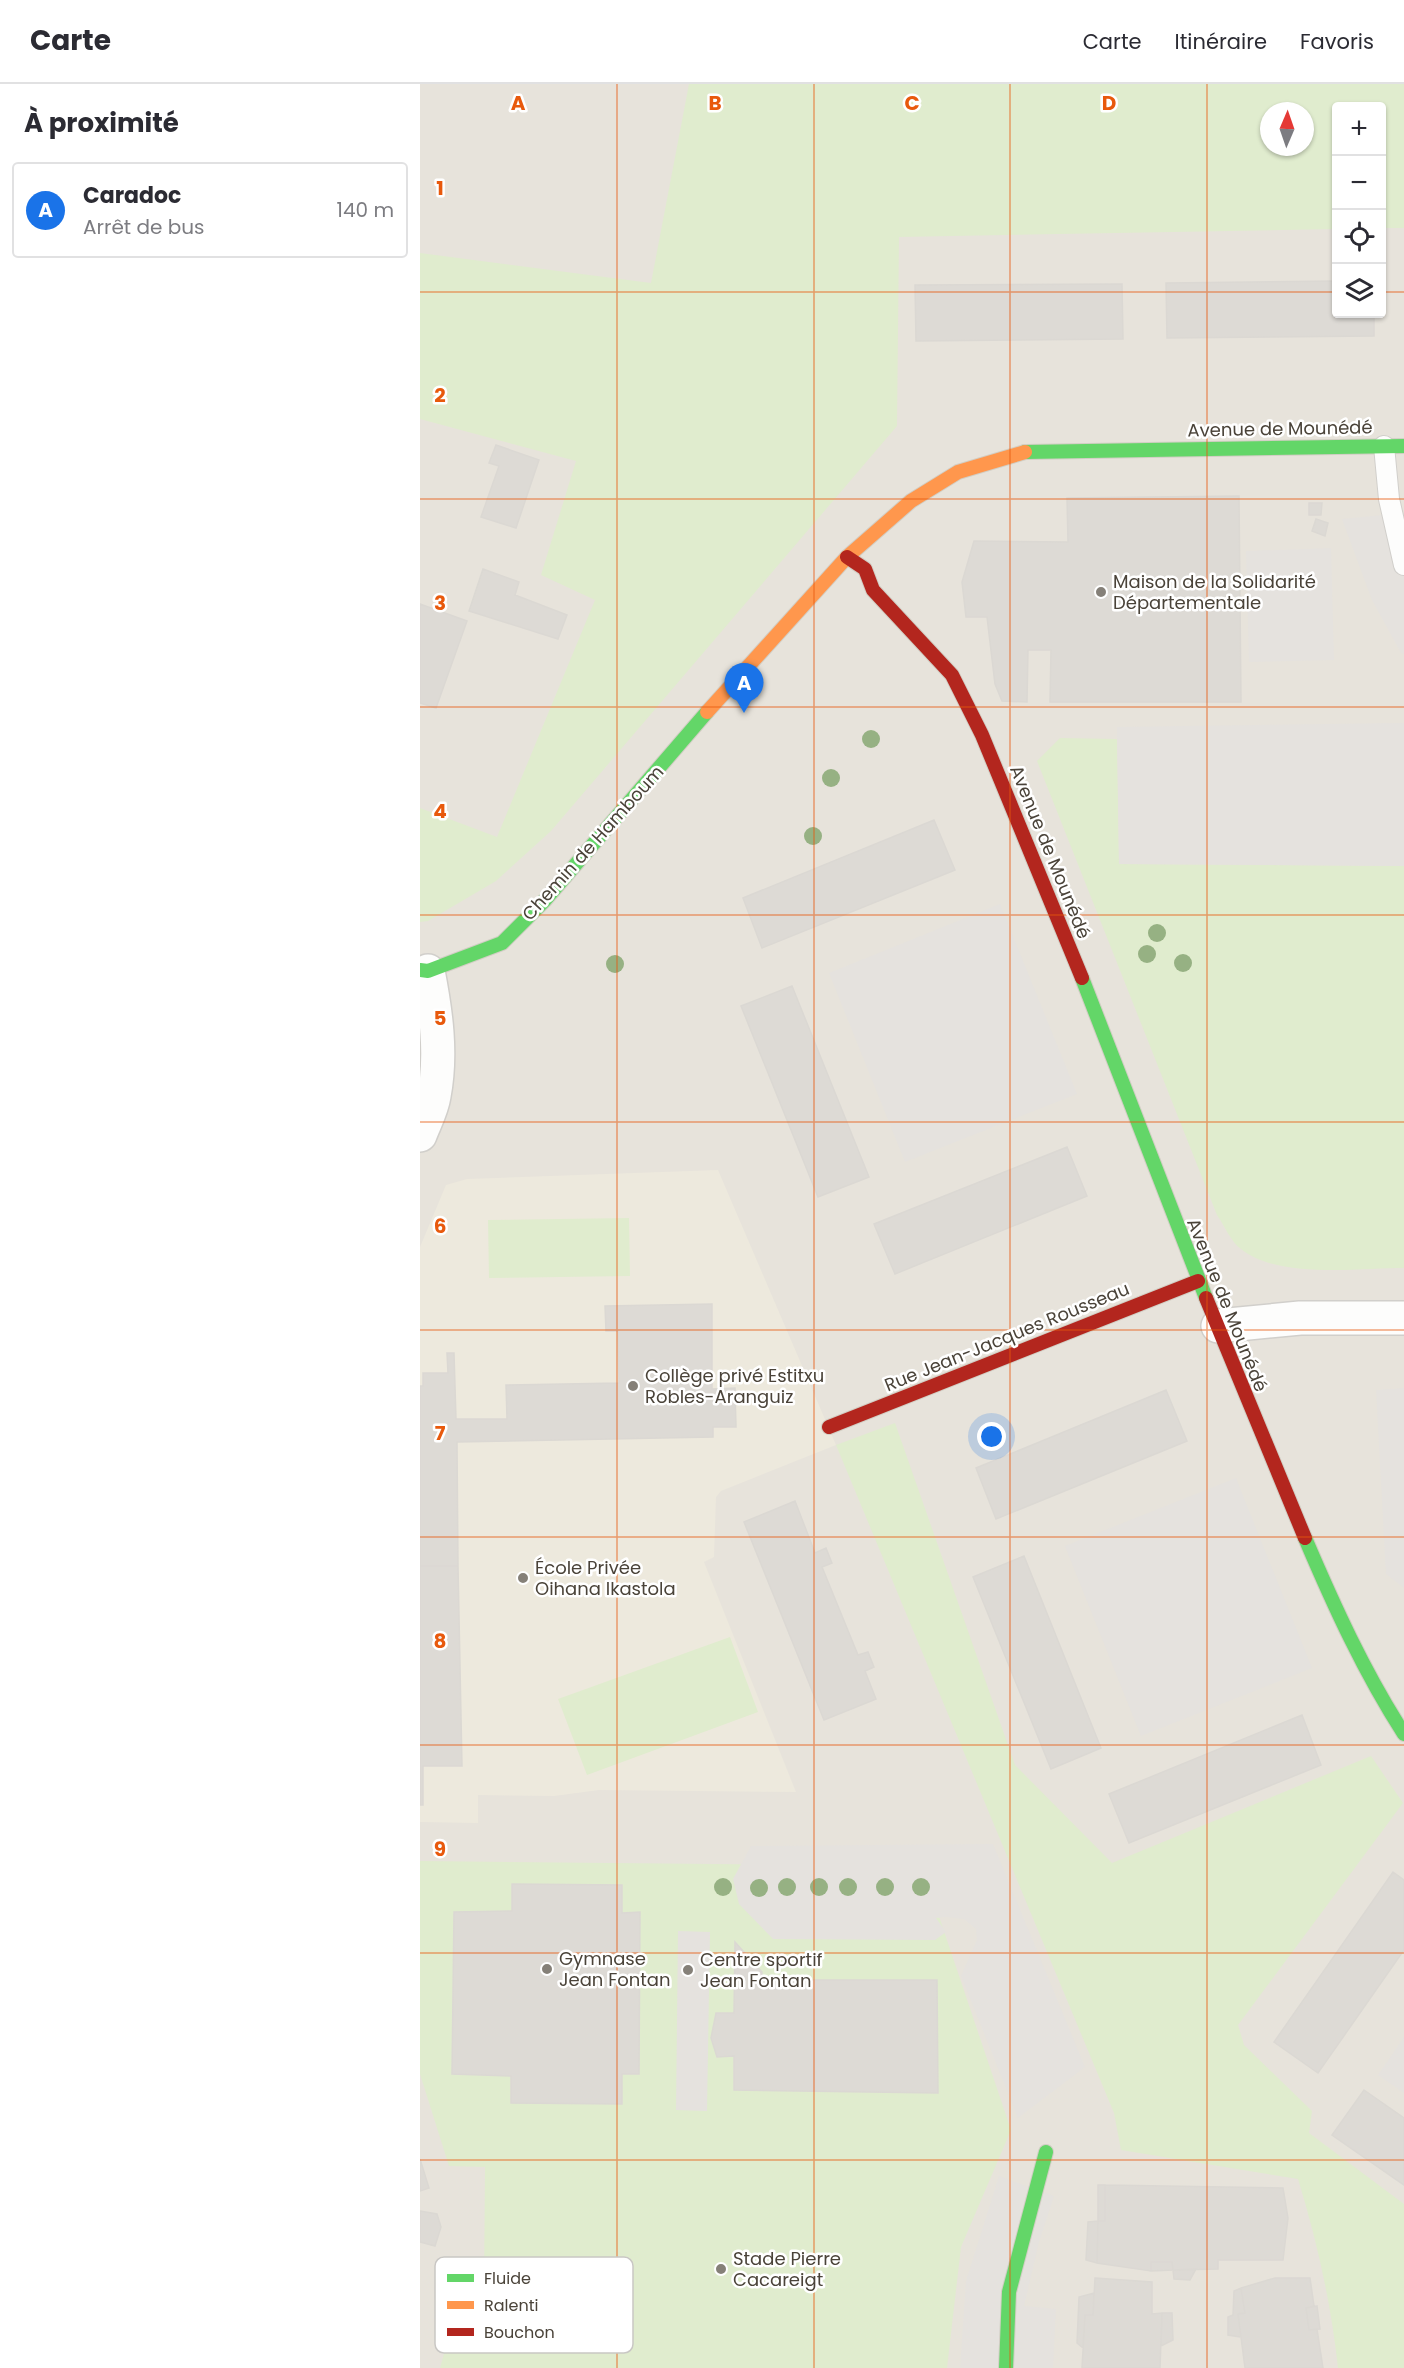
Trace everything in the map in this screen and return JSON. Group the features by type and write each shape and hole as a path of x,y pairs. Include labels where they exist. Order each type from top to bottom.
{"street":[{"name":"Avenue de Mounédé","path":"1404,446 1030,452 958,472 911,501 847,557 865,569 873,590 952,675 982,735 1102,1025 1198,1281 1248,1405 1331,1599 1379,1695 1404,1734"},
{"name":"Chemin de Hamboum","path":"420,1135 434,1097 438,1053 435,1009 424,970 502,943 545,900 721,696 847,557"},
{"name":"Rue Jean-Jacques Rousseau","path":"829,1426 1198,1281"},
{"path":"1218,1326 1300,1318 1404,1318"},
{"path":"1006,2368 1009,2292 1046,2152"}],"lane":[{"path":"1384,446 1389,499 1404,566"}],"shaded area":[{"path":"420,84 1404,84 1404,2368 420,2368"},
{"path":"1404,513 1404,654 1401,653 1372,600 1342,519"},
{"path":"1331,548 1334,660 1249,662 1246,551"},
{"path":"1404,723 1404,866 1119,864 1117,727"},
{"path":"1000,904 1077,1094 905,1162 829,973"},
{"path":"718,1170 836,1445 721,1491 716,1497 714,1557 704,1562 796,1792 599,1790 554,1796 478,1795 478,1823 420,1822 420,1247 446,1185 467,1179"},
{"path":"1404,1388 1404,1588 1386,1574 1376,1390"},
{"path":"1236,1478 1312,1668 1141,1736 1065,1546"},
{"path":"993,1844 1085,2067 1018,2118 961,1976 977,1940 976,1929 964,1919 946,1917 936,1918 946,1932 935,1940 773,1939 739,1904 733,1879 751,1846"},
{"path":"678,1931 710,1932 707,2111 676,2110"},
{"path":"1404,2037 1404,2093 1378,2075"},
{"path":"999,2176 1054,2196 1039,2242 1024,2306 1056,2309 1053,2368 960,2368 966,2281"}],"green space":[{"path":"689,84 1404,84 1404,228 1386,228 1386,102 1332,102 1332,229 899,237 897,426 551,831 496,881 428,921 420,922 420,808 497,837 595,600 541,575 576,461 420,419 420,253 651,283"},
{"path":"1060,738 1117,739 1119,864 1404,866 1404,1268 1320,1270 1276,1265 1241,1249 1231,1238 1217,1215 1037,761"},
{"path":"629,1218 630,1276 489,1278 488,1220"},
{"path":"895,1423 1015,1765 1112,1863 1371,1756 1403,1803 1238,2025 1244,2045 1312,2111 1309,2133 1404,2204 1404,2368 1338,2368 1322,2272 1298,2179 1121,2150 1114,2113 836,1445"},
{"path":"730,1637 758,1712 587,1775 558,1699"},
{"name":"Centre sportif Jean Fontan","path":"420,1861 922,1866 1011,2130 961,2247 947,2368 440,2368 444,2353 633,2353 633,2257 484,2257 485,2167 449,2166 420,2074"}],"building":[{"path":"1332,281 1332,318 1374,318 1374,336 1167,338 1166,283"},
{"path":"1122,284 1123,339 916,341 915,285"},
{"path":"496,445 539,460 516,528 481,517 499,466 489,463"},
{"name":"Maison de la Solidarité Départementale","path":"1239,496 1241,702 1050,702 1051,650 1028,650 1027,702 1002,701 995,684 987,617 966,617 962,582 974,541 1068,542 1067,498"},
{"path":"1309,503 1322,503 1321,515 1309,515"},
{"path":"1316,519 1328,523 1325,536 1312,531"},
{"path":"483,569 519,582 515,595 567,615 558,639 469,611"},
{"path":"420,604 467,621 436,708 420,703"},
{"path":"934,820 955,870 762,948 743,898"},
{"path":"792,986 869,1177 818,1197 741,1006"},
{"path":"1067,1147 1087,1196 895,1274 874,1224"},
{"path":"712,1304 712,1389 735,1388 736,1427 713,1427 713,1437 457,1442 458,1566 420,1566 420,1386 423,1386 423,1373 448,1373 447,1353 454,1353 456,1419 507,1419 506,1385 619,1383 618,1331 606,1331 605,1306"},
{"path":"1166,1390 1187,1441 996,1519 976,1468"},
{"path":"795,1501 815,1553 826,1548 832,1563 822,1567 858,1655 868,1652 874,1667 865,1671 876,1699 824,1720 744,1522"},
{"path":"1024,1556 1101,1748 1051,1769 973,1577"},
{"path":"420,1566 458,1566 462,1766 423,1766 423,1805 420,1805"},
{"path":"1302,1715 1321,1765 1129,1843 1109,1794"},
{"path":"1393,1872 1404,1880 1404,1950 1318,2073 1274,2042"},
{"name":"Gymnase Jean Fontan","path":"512,1884 622,1885 622,1913 640,1912 639,2074 622,2074 622,2104 511,2103 511,2076 452,2074 454,1912 512,1911"},
{"path":"735,1942 762,1972 762,1980 937,1980 938,2093 734,2090 734,2056 717,2057 711,2038 716,2013 734,2013"},
{"path":"1364,2090 1404,2118 1404,2185 1332,2135"},
{"path":"420,2159 429,2188 420,2191"},
{"path":"1098,2185 1105,2185 1105,2221 1098,2221"},
{"path":"1105,2185 1283,2188 1288,2218 1283,2260 1218,2260 1218,2269 1173,2270 1172,2262 1151,2262 1151,2271 1097,2263 1098,2221 1105,2221"},
{"path":"420,2211 437,2214 441,2227 435,2246 420,2242"},
{"path":"1098,2221 1097,2263 1086,2260 1088,2222"},
{"path":"1151,2262 1172,2262 1173,2270 1151,2271"},
{"path":"1196,2269 1190,2280 1174,2279 1173,2270"},
{"path":"1095,2278 1152,2282 1152,2314 1162,2313 1160,2368 1082,2368 1085,2315 1093,2315"},
{"path":"1275,2278 1310,2278 1314,2306 1306,2308 1309,2330 1317,2329 1323,2368 1245,2368 1238,2314 1245,2313 1241,2288"},
{"path":"1241,2288 1245,2313 1238,2314 1241,2337 1228,2335 1228,2317 1233,2315 1234,2291"},
{"path":"1094,2293 1093,2315 1085,2315 1083,2348 1077,2343 1079,2297"},
{"path":"1317,2306 1320,2329 1309,2330 1306,2308"},
{"path":"1162,2313 1172,2313 1173,2340 1161,2346"}],"traffic: fast":[{"path":"1025,452 1404,446"},
{"path":"420,970 428,971 502,943 545,900 707,712"},
{"path":"1082,978 1206,1298"},
{"path":"1305,1538 1350,1638 1404,1734"},
{"path":"1006,2368 1009,2292 1046,2152"}],"traffic: slow":[{"path":"707,712 847,557 911,501 958,472 1025,452"}],"traffic: jam":[{"path":"847,557 865,569 873,590 952,675 982,735 1082,978"},
{"path":"829,1427 1198,1281"},
{"path":"1206,1298 1305,1538"}],"place":[{"name":"Maison de la Solidarité Départementale","path":"1101,592"},
{"name":"Caradoc","path":"744,713"},
{"name":"Collège privé Estitxu Robles-Aranguiz","path":"633,1386"},
{"name":"École Privée Oihana Ikastola","path":"523,1578"},
{"name":"Gymnase Jean Fontan","path":"547,1969"},
{"name":"Centre sportif Jean Fontan","path":"688,1970"},
{"name":"Stade Pierre Cacareigt","path":"721,2269"}]}
